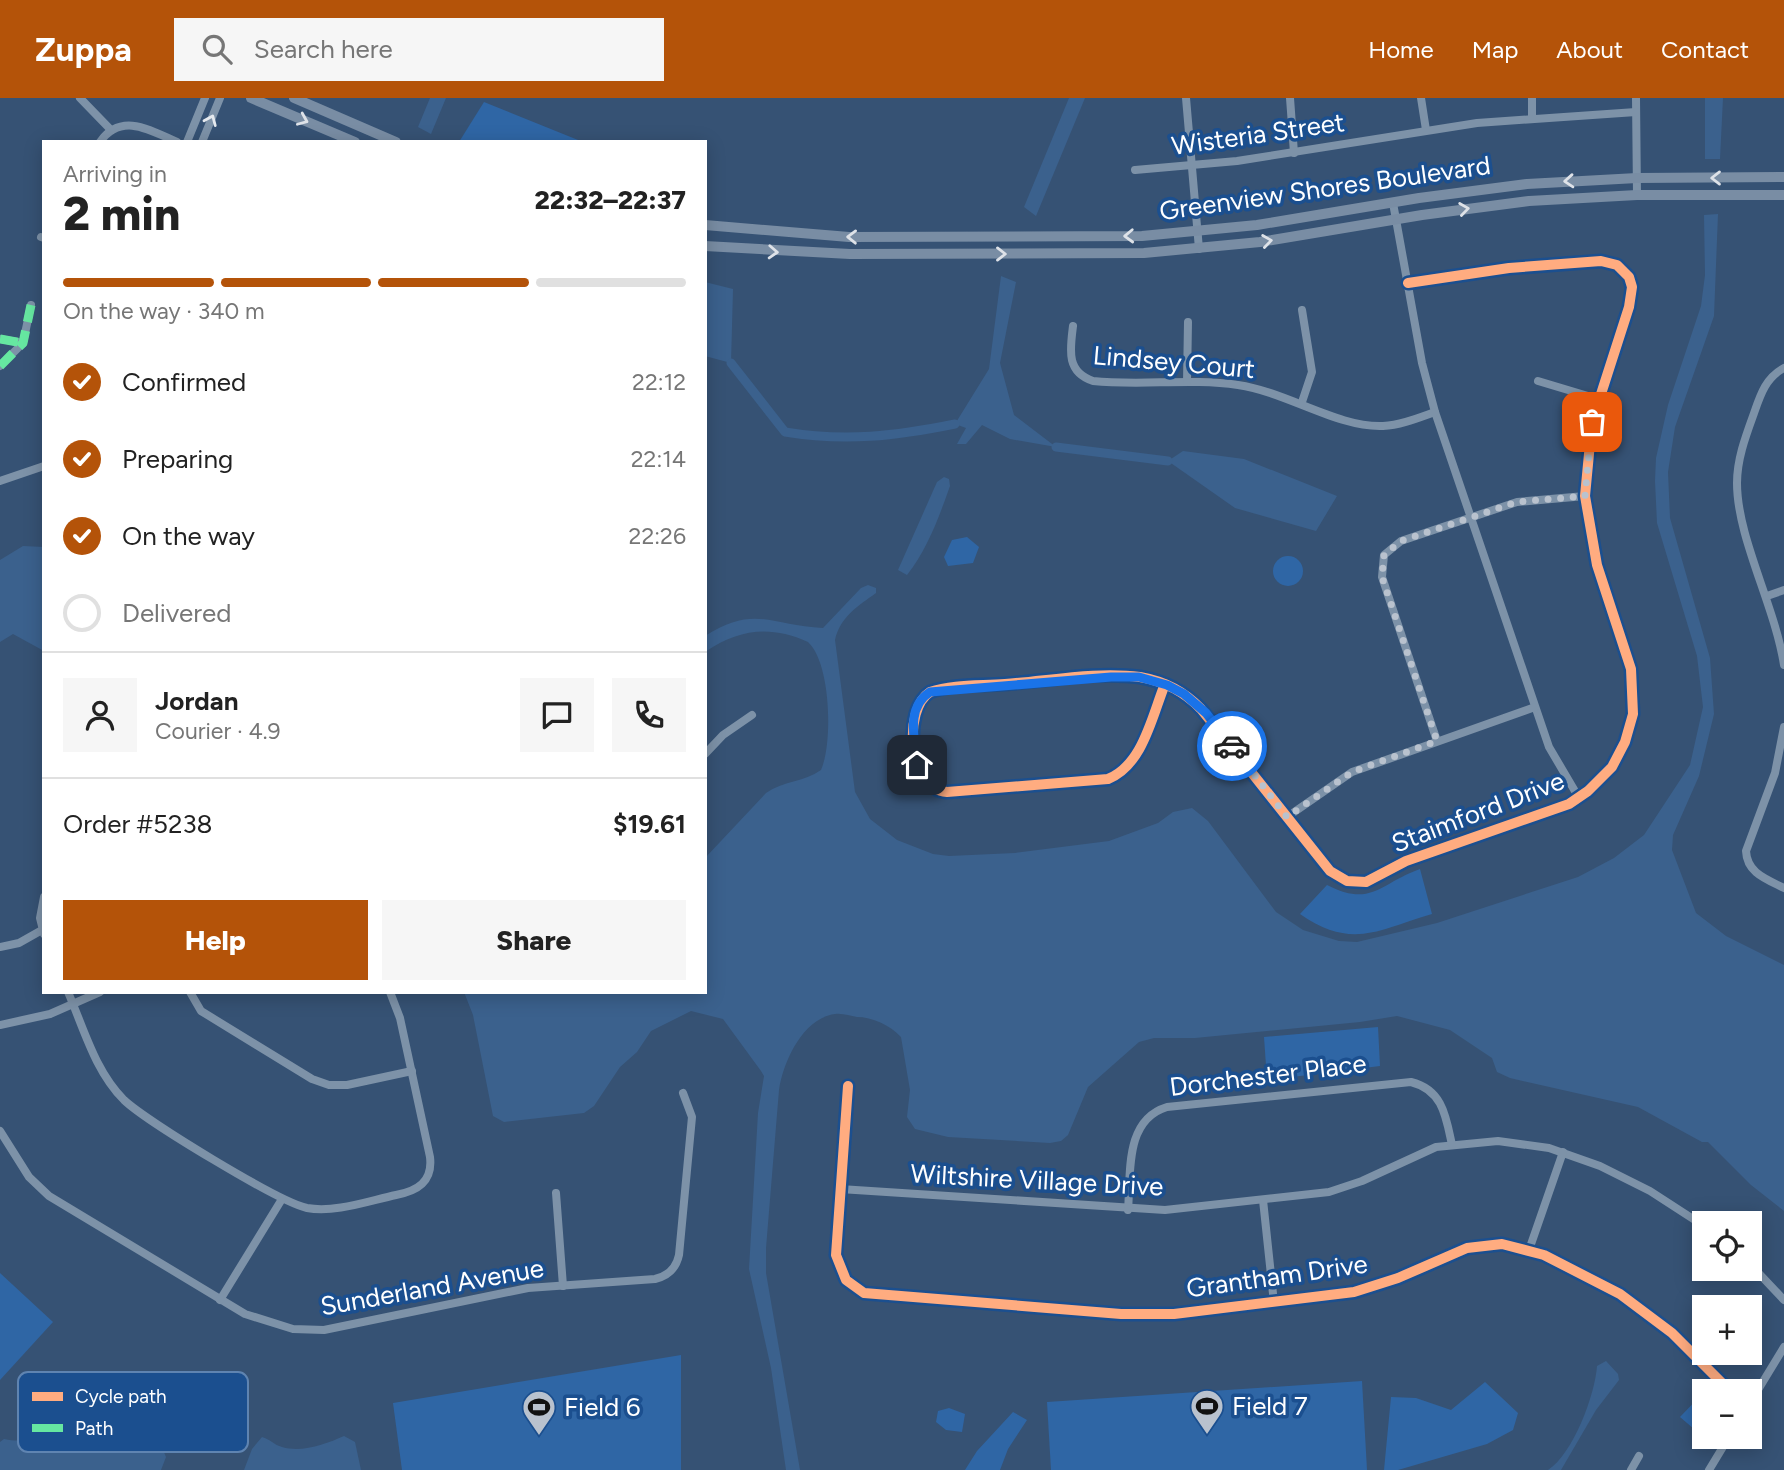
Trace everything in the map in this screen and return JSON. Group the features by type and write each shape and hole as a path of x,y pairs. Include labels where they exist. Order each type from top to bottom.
{"street":[{"path":"80,98 111,130"},
{"path":"188,140 205,98"},
{"path":"203,140 220,98"},
{"path":"251,98 350,140"},
{"path":"294,98 391,140"},
{"path":"1186,98 1199,249"},
{"path":"1290,98 1294,153"},
{"path":"1421,98 1426,130"},
{"path":"1532,98 1532,117"},
{"path":"1636,98 1637,195"},
{"name":"Wisteria Street","path":"1135,170 1294,153 1426,130 1532,117 1636,112"},
{"path":"102,140 111,130 134,125 172,140"},
{"name":"Greenview Shores Boulevard","path":"707,225 786,234 1082,238 1197,232 1310,218 1393,202 1527,184 1637,178 1784,177"},
{"name":"Greenview Shores Boulevard","path":"707,246 785,253 1083,255 1199,249 1313,235 1396,219 1529,201 1637,195 1784,195"},
{"path":"1393,202 1435,412 1554,758 1579,798"},
{"path":"897,237 897,254"},
{"name":"Staimford Drive","path":"1165,684 1184,694 1206,713 1330,871 1340,879 1360,883 1372,880 1406,861 1554,811 1579,798 1601,780 1618,757 1631,726 1634,698 1628,657 1591,542 1585,496 1588,445 1598,399 1632,293 1629,277 1618,265 1601,261 1562,263 1408,283"},
{"path":"0,366 23,342 31,305"},
{"path":"1302,310 1312,372 1302,402"},
{"path":"1187,382 1188,322"},
{"name":"Lindsey Court","path":"1073,326 1070,359 1078,373 1087,380 1237,385 1302,402 1344,420 1371,425 1398,424 1435,412"},
{"path":"0,339 23,342"},
{"path":"1784,368 1772,376 1762,390 1745,438 1737,473 1739,509 1767,596 1784,665"},
{"path":"1538,381 1598,399"},
{"path":"1,479 42,467"},
{"path":"1437,741 1381,566 1384,555 1396,543 1528,499 1585,496"},
{"path":"1767,596 1784,590"},
{"path":"1124,676 1165,684 1135,757 1119,774 1108,779 947,792 931,788 918,771 914,714 921,699 936,690 1124,676"},
{"path":"1287,817 1352,772 1535,707"},
{"path":"707,752 723,735 752,715"},
{"path":"1784,727 1775,773 1746,850 1748,863 1755,872 1784,888"},
{"path":"42,908 42,927"},
{"path":"0,947 19,943 42,932"},
{"path":"69,994 104,1076 126,1102 282,1199 308,1208 332,1209 408,1192 423,1184 431,1164 400,1018 391,994"},
{"path":"0,1025 74,1005 96,994"},
{"path":"191,994 201,1011 318,1082 341,1086 412,1071"},
{"name":"Dorchester Place","path":"1128,1210 1135,1137 1147,1118 1167,1107 1411,1082 1427,1088 1439,1100 1452,1145"},
{"path":"840,1189 848,1086"},
{"name":"Sunderland Avenue","path":"0,1131 29,1177 49,1196 245,1314 274,1326 324,1330 517,1290 655,1279 667,1275 675,1267 692,1117 683,1093"},
{"name":"Wiltshire Village Drive","path":"840,1189 1128,1210 1165,1210 1339,1189 1425,1150 1452,1145 1513,1141 1563,1152 1633,1182 1692,1219"},
{"path":"1529,1250 1563,1152"},
{"name":"Grantham Drive","path":"840,1189 836,1259 850,1284 877,1296 1147,1315 1331,1297 1376,1286 1474,1246 1502,1244 1529,1250 1593,1278 1644,1310 1693,1352 1719,1379"},
{"path":"556,1193 563,1286"},
{"path":"220,1300 282,1199"},
{"path":"1263,1200 1274,1303"},
{"path":"1762,1277 1784,1300"},
{"path":"1762,1383 1784,1347"},
{"path":"1709,1470 1722,1449"},
{"path":"1631,1470 1639,1456"}],"shaded area":[{"path":"430,98 446,98 431,134 418,127"},
{"path":"1069,98 1085,98 1036,216 1024,207"},
{"path":"1705,98 1723,98 1720,159 1705,159"},
{"path":"484,102 578,140 460,140"},
{"path":"1718,214 1714,316 1675,427 1668,472 1670,518 1710,658 1714,714 1699,776 1673,835 1672,850 1696,913 1726,936 1784,965 1784,1211 1751,1185 1708,1142 1702,1142 1638,1107 1510,1078 1497,1072 1492,1058 1450,1030 1397,1016 1195,1038 1154,1038 1139,1042 1088,1087 1068,1135 1061,1141 1050,1143 948,1137 915,1129 907,1117 910,1090 901,1037 875,1020 835,1014 824,1017 804,1032 790,1055 779,1090 766,1273 800,1470 786,1470 771,1368 749,1269 758,1113 764,1076 761,1071 723,1019 691,1011 651,1031 637,1052 620,1067 594,1106 584,1113 504,1122 493,1116 473,1015 465,994 707,994 707,856 766,793 821,770 827,742 828,704 821,667 816,652 808,642 781,633 755,632 730,638 707,651 707,635 722,626 751,619 823,628 861,588 868,585 876,588 876,593 845,618 835,640 855,792 870,819 897,840 933,854 949,856 1015,853 1109,841 1158,823 1173,812 1192,808 1208,821 1276,912 1303,930 1339,941 1357,942 1437,923 1578,877 1614,858 1644,835 1690,765 1703,707 1697,656 1657,523 1655,481 1656,458 1668,405 1701,306 1705,275 1704,215"},
{"path":"1001,276 1016,282 1000,363 1014,415 1056,447 1010,439 982,425 966,444 957,444 966,428 955,424 989,369"},
{"path":"707,282 733,289 731,363 707,357"},
{"path":"1183,451 1244,459 1337,496 1316,531 1235,508 1168,461"},
{"path":"944,477 949,479 950,486 942,509 927,543 907,575 898,570 937,482"},
{"path":"967,537 979,547 973,563 948,566 944,557 952,540"},
{"path":"23,546 42,547 42,650 13,634 0,642 0,560"},
{"path":"1288,556 1299,560 1303,571 1299,582 1288,586 1277,582 1273,571 1277,560"},
{"path":"1420,869 1432,914 1380,931 1350,934 1318,925 1300,914 1327,885 1355,894 1366,894"},
{"path":"1378,1027 1380,1066 1267,1080 1264,1037"},
{"path":"0,1273 53,1322 0,1380"},
{"name":"Field 6","path":"681,1355 681,1470 402,1470 393,1403"},
{"path":"1606,1361 1618,1374 1619,1380 1596,1410 1561,1470 1548,1470 1574,1438 1592,1392 1597,1366"},
{"name":"Field 7","path":"1362,1381 1367,1470 1051,1470 1047,1402"},
{"path":"1485,1382 1518,1413 1513,1430 1487,1444 1398,1470 1384,1470 1391,1397 1416,1398 1451,1410"},
{"path":"1692,1404 1692,1427 1680,1417"},
{"path":"949,1408 965,1414 962,1432 946,1430 936,1422 938,1411"},
{"path":"1013,1412 1027,1420 1008,1449 1000,1470 965,1470 977,1451"},
{"path":"344,1436 355,1442 361,1470 244,1470 252,1449 262,1437 279,1446 298,1449 322,1445"},
{"path":"4,1439 18,1441 18,1452 164,1452 166,1457 161,1470 0,1470 0,1442"}],"waterway":[{"path":"731,363 785,432 850,437 912,432 955,424"},
{"path":"1056,447 1168,461"}],"marked path":[{"path":"0,366 23,343 31,305"},
{"path":"0,339 23,343"}],"cycle path":[{"path":"1165,684 1138,751 1130,763 1108,779 947,792 934,788 924,778 917,764 913,730 921,701 930,692 958,686 1090,676 1124,675 1157,681 1165,684 1181,692 1201,709 1330,871 1347,881 1366,882 1406,861 1569,804 1588,791 1612,767 1625,742 1633,714 1631,669 1597,565 1585,496 1592,422 1629,307 1632,287 1629,277 1617,265 1601,261 1509,268 1408,283"},
{"path":"848,1086 836,1255 846,1280 864,1293 1121,1314 1174,1314 1354,1292 1398,1278 1467,1248 1502,1244 1544,1255 1620,1294 1672,1333 1718,1379"}],"way so far":[{"path":"1232,746 1287,817 1352,772 1437,741 1382,577 1384,555 1401,541 1517,502 1585,496 1592,422"}],"place":[{"name":"Field 7","path":"1207,1436"},
{"name":"Field 6","path":"539,1437"}],"route":[{"path":"917,765 914,714 918,703 930,692 1125,676 1153,680 1184,694 1206,713 1232,746"}]}
